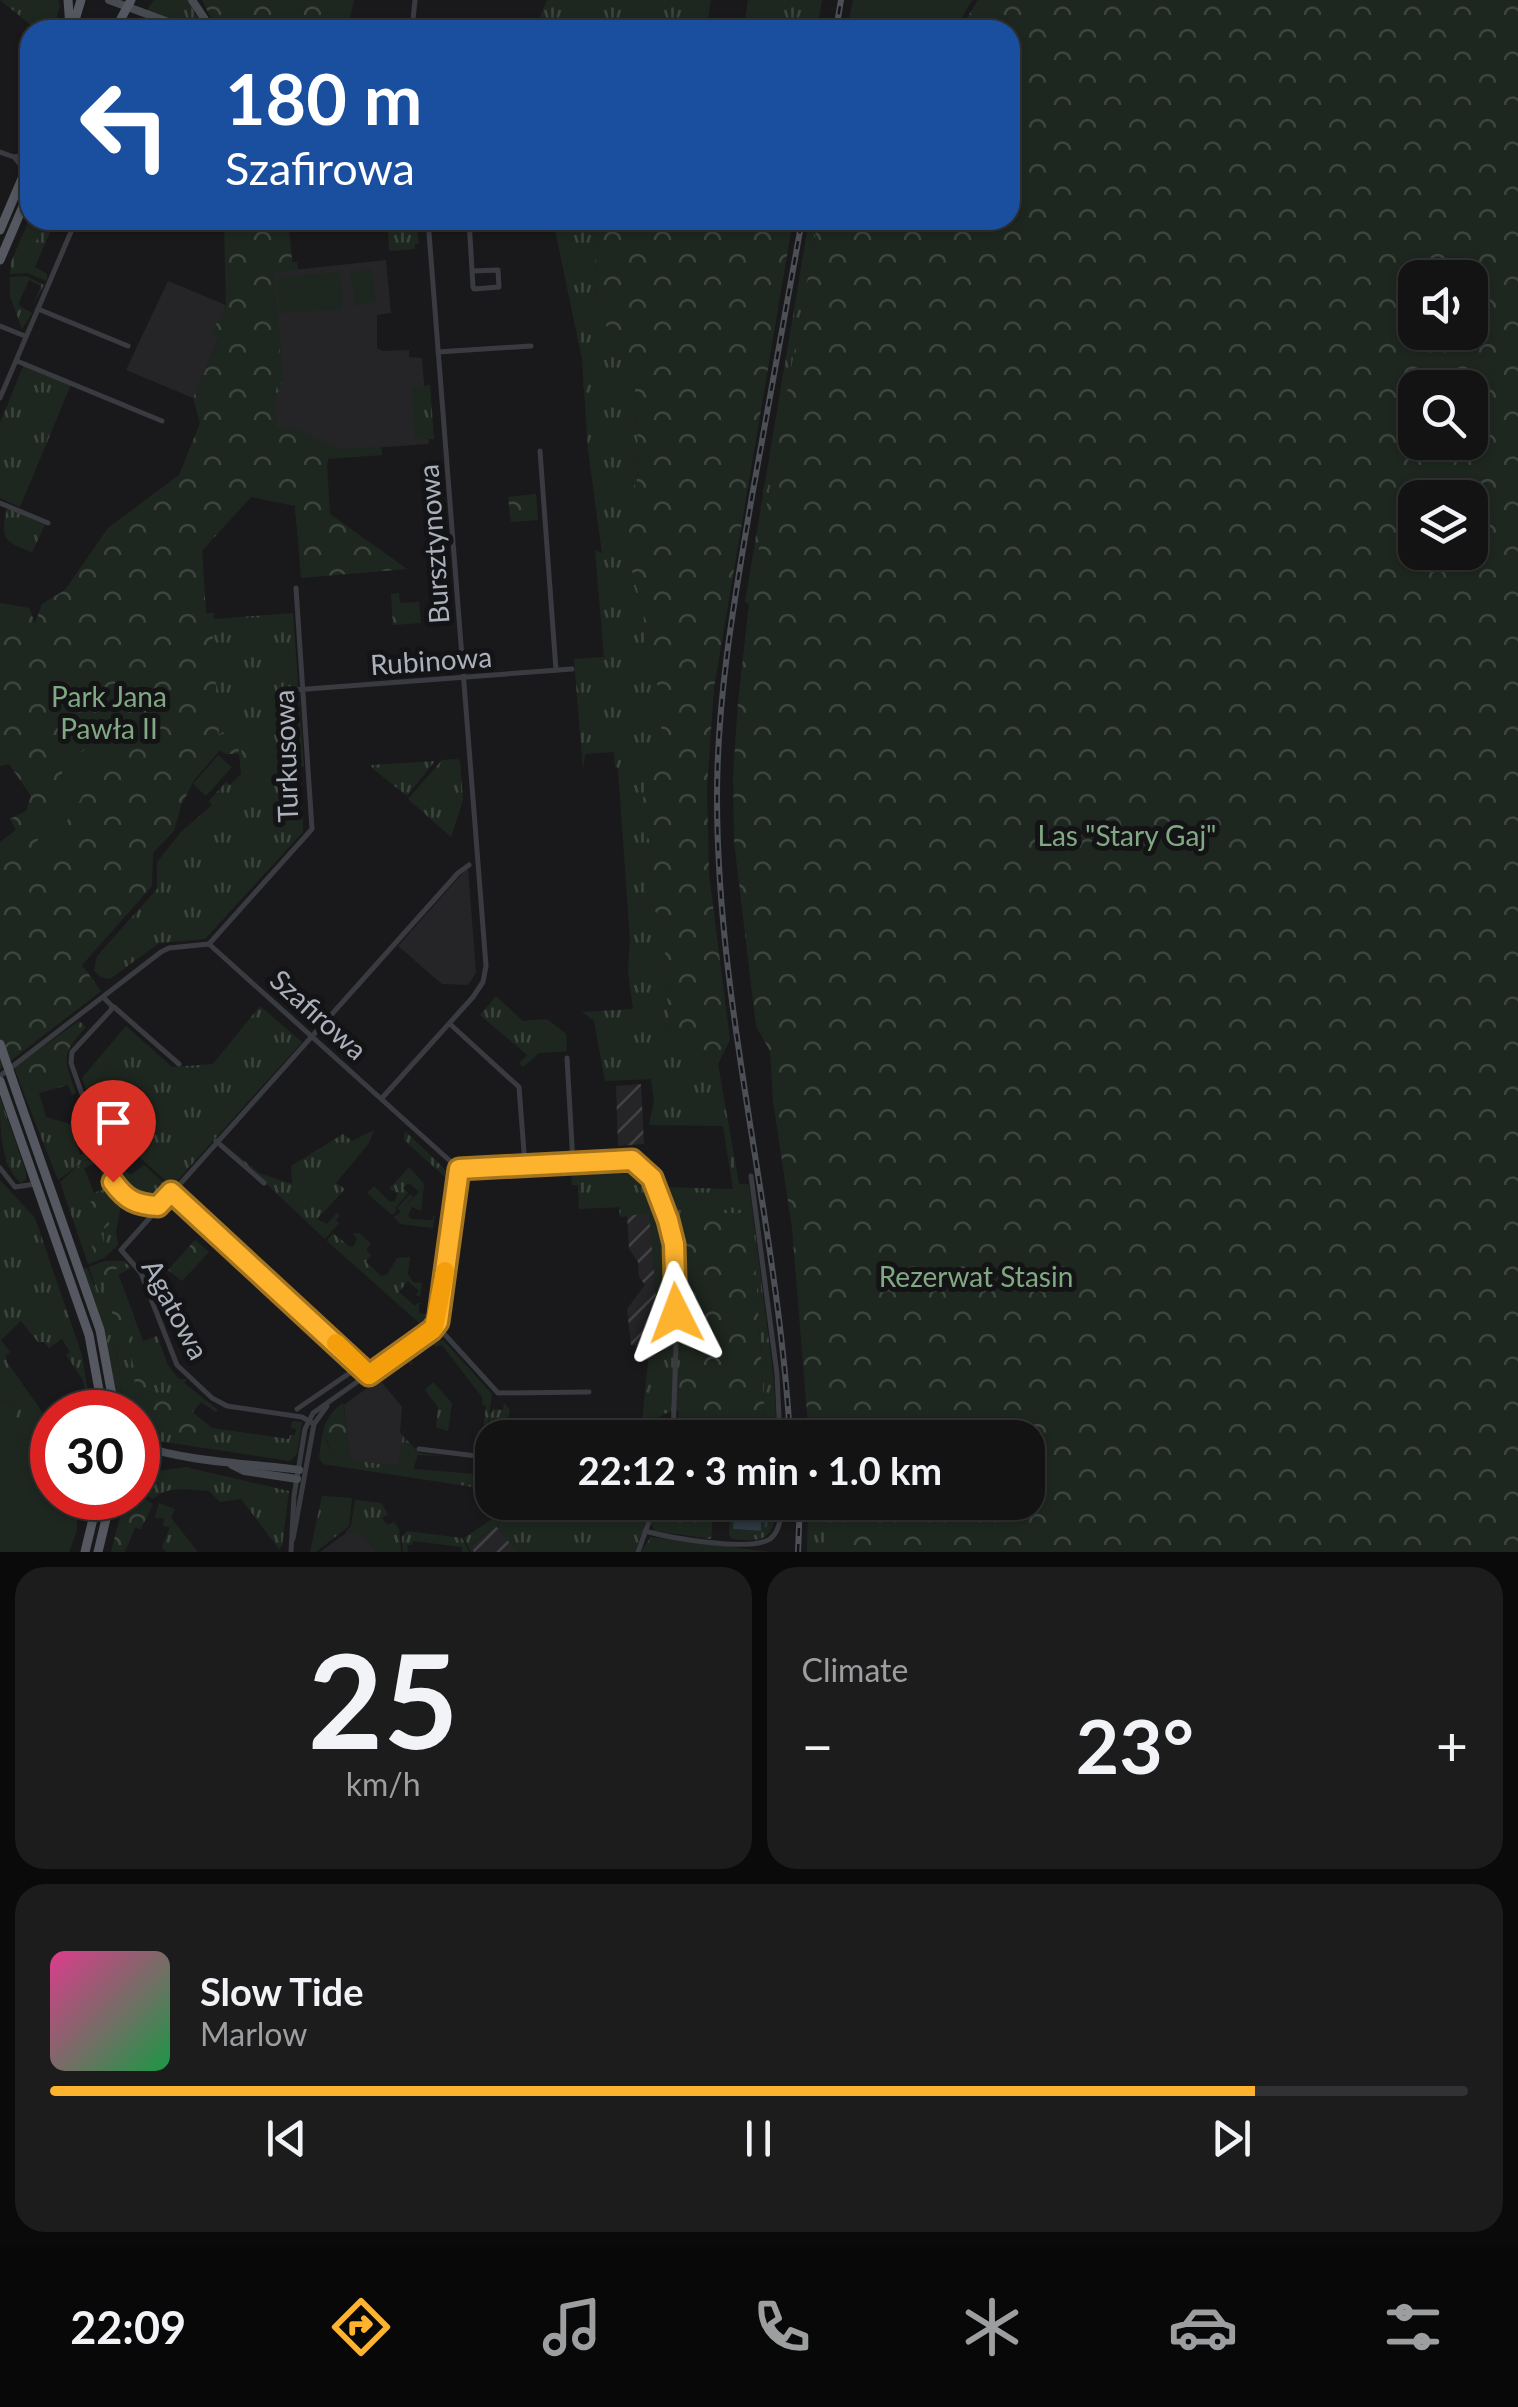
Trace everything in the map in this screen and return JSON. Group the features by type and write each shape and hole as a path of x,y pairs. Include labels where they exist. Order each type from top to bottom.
{"main road":[{"path":"0,230 20,183"},
{"path":"0,260 20,213"},
{"path":"0,1044 100,1330 111,1390"},
{"path":"0,1078 90,1334 99,1390"},
{"path":"85,1552 93,1520"},
{"path":"98,1552 106,1520"}],"street":[{"path":"109,0 129,4 160,20"},
{"path":"0,152 20,157"},
{"path":"14,157 20,165"},
{"path":"0,398 72,230"},
{"name":"Bursztynowa","path":"382,1098 474,997 486,975 429,230"},
{"path":"470,230 472,271 475,290 499,287 498,270 472,271"},
{"path":"38,309 128,346"},
{"path":"0,326 26,336"},
{"path":"438,352 531,346"},
{"path":"16,361 162,421"},
{"path":"540,451 556,670"},
{"path":"0,503 48,523"},
{"name":"Turkusowa","path":"210,944 312,829 296,588"},
{"name":"Rubinowa","path":"294,690 572,669"},
{"path":"112,1006 72,1052 71,1064 113,1182 124,1197 138,1205 158,1206 458,873 469,866"},
{"path":"0,1078 170,948 210,944"},
{"name":"Szafirowa","path":"210,944 459,1169"},
{"path":"103,997 179,1064"},
{"path":"450,1024 519,1087 524,1166"},
{"path":"567,1058 573,1163"},
{"path":"216,1142 264,1183"},
{"path":"291,1550 311,1422 332,1400 436,1326 459,1169 632,1160 652,1178 674,1244 673,1420"},
{"path":"0,1168 16,1187 36,1184"},
{"path":"751,1176 773,1340 779,1420"},
{"path":"171,1192 369,1375"},
{"name":"Agatowa","path":"158,1206 121,1252 141,1274 176,1365 212,1398 227,1406 311,1422"},
{"path":"436,1326 498,1393 589,1392"},
{"path":"297,1409 360,1366"},
{"path":"419,1449 475,1456"},
{"path":"160,1452 228,1463 244,1472 302,1475"},
{"path":"638,1552 650,1520"},
{"path":"646,1532 756,1544 775,1534 778,1520"}],"shaded area":[{"path":"386,260 391,313 377,315 377,348 409,350 406,357 422,358 429,444 330,451 277,428 275,395 281,368 274,272"},
{"path":"168,281 226,305 211,334 219,338 193,398 126,370"},
{"path":"468,867 476,973 468,985 442,984 398,946"},
{"path":"641,1084 644,1144 618,1146 616,1086"},
{"path":"649,1212 659,1332 650,1343 641,1346 631,1345 627,1309 645,1285 629,1249 627,1214"},
{"path":"379,1379 402,1407 398,1466 350,1460 344,1405"},
{"path":"734,1520 761,1520 761,1531 733,1529"},
{"path":"496,1526 517,1552 474,1552 470,1547"},
{"path":"350,1530 361,1534 376,1552 320,1552"}],"green space":[{"path":"0,0 58,0 56,20 25,20"},
{"path":"154,0 188,0 199,20 172,20 146,12"},
{"path":"202,0 354,0 349,20 212,20"},
{"path":"547,0 711,0 708,20 539,20"},
{"path":"748,0 822,0 819,20 745,20"},
{"path":"853,0 972,0 961,20 849,20"},
{"name":"Las \"Stary Gaj\"","path":"978,0 1518,0 1518,1552 827,1552 824,1520 1045,1520 1045,1420 808,1420 792,1228 773,1101 770,1051 756,1026 734,841 738,703 749,604 816,230 1020,230 1020,20 966,20"},
{"path":"25,230 51,230 35,267 47,274 47,281 27,273 10,274"},
{"path":"28,230 41,230 24,271 12,272"},
{"name":"Park Jana Pawła II","path":"224,230 289,230 293,270 274,273 281,368 275,395 277,427 330,446 330,514 407,569 301,578 295,506 251,497 202,549 206,613 212,623 219,734 237,734 239,754 220,750 194,780 174,831 153,853 152,886 82,965 101,991 0,1069 0,842 16,830 10,819 26,811 31,796 9,764 0,766 0,603 29,608 35,623 42,604 65,590 108,528 179,475 200,423 193,398 219,339 211,334 226,305"},
{"path":"417,230 419,243 415,249 389,251 388,231"},
{"path":"555,230 599,230 595,252 597,305 635,389 639,466 625,547 643,609 646,653 664,704 659,745 638,815 653,848 646,897 670,934 664,958 670,1034 718,1064 739,1184 749,1184 776,1420 765,1420 752,1213 698,1264 681,1315 679,1410 642,1420 650,1343 659,1332 649,1213 620,1217 619,1207 579,1209 578,1185 572,1185 571,1168 631,1164 649,1175 672,1237 663,1187 733,1189 723,1126 649,1125 654,1101 651,1079 605,1081 594,1021 582,1012 633,1009 618,768 614,752 585,754 583,770 574,659 604,657 595,550 602,553 588,450 582,359"},
{"path":"599,230 791,230 714,688 707,787 709,873 730,1040 718,1064 670,1034 664,958 670,934 646,897 653,848 638,815 659,745 664,704 646,653 643,609 625,547 639,466 635,389 597,305 595,252"},
{"path":"807,230 816,230 749,604 745,602"},
{"path":"297,262 298,270 274,273 278,326 285,326 280,329 283,379 275,395 277,427 292,427 340,449 381,446 382,455 327,459 262,432 262,265"},
{"path":"371,268 376,302 355,306 350,272"},
{"path":"340,272 342,309 280,313 277,277"},
{"path":"26,276 44,285 33,305 41,286 29,280 18,305 32,313 22,329 10,296 10,277"},
{"path":"24,364 72,382 20,507 0,498 0,423"},
{"path":"430,385 434,439 415,439 411,388"},
{"path":"306,462 299,546 295,506 251,497 201,552 206,613 214,613 214,619 293,613 304,766 303,832 205,939 159,943 110,979 100,977 94,970 97,956 157,889 157,862 181,832 212,805 209,801 226,782 230,785 241,774 239,754 220,750 188,534"},
{"path":"536,494 538,520 511,522 508,497"},
{"path":"7,508 45,525 32,552 6,538"},
{"path":"399,593 400,603 419,602 421,623 393,625 391,594"},
{"path":"127,736 133,738 135,745 91,766 94,769 82,797 48,847 35,881 29,878 25,862 55,811 64,763 86,749"},
{"path":"265,742 267,767 243,770 241,744"},
{"path":"218,755 232,767 206,796 193,784"},
{"path":"457,759 463,800 451,837 408,799 442,760"},
{"path":"435,761 407,796 371,765"},
{"path":"496,996 523,1021 547,1019 566,1034 567,1051 539,1053 523,1067 519,1063 527,1055 480,1015"},
{"path":"260,1006 302,1042 176,1182 169,1184 95,1116 82,1078 126,1026 172,1067 213,1064"},
{"path":"79,1021 86,1027 67,1057 76,1093 72,1095 68,1085 39,1093 43,1106 28,1104 14,1067"},
{"path":"0,1097 26,1172 21,1183 5,1156"},
{"path":"28,1104 43,1106 46,1117 70,1124 87,1121 90,1134 84,1124 71,1129 80,1155 94,1150 90,1140 96,1150 94,1154 58,1180"},
{"path":"374,1130 369,1143 336,1183 345,1189 317,1219 327,1224 337,1213 340,1216 325,1239 224,1144 259,1173 292,1184 291,1166 343,1134 352,1141"},
{"path":"405,1131 451,1175 446,1231 438,1229 449,1187 444,1186 445,1177 404,1140"},
{"path":"98,1156 100,1161 84,1168 94,1193 106,1188 99,1167 104,1166 122,1200 116,1232 118,1245 104,1258 88,1264 60,1182 84,1161"},
{"path":"144,1165 169,1188 160,1201 138,1203 115,1181 125,1171 131,1175"},
{"path":"409,1167 424,1184 421,1211 412,1207 408,1215 411,1219 432,1220 435,1214 433,1228 400,1224 394,1217 410,1194 413,1197 402,1210 419,1192 409,1183 403,1188 408,1193 395,1208 392,1215 367,1193 374,1186 390,1202 395,1201 398,1193 389,1189"},
{"path":"0,1180 35,1218 82,1355 88,1390 66,1355 70,1352 62,1339 49,1348 38,1342 21,1321 1,1340 10,1352 7,1362 30,1395 30,1439 15,1439 13,1401 0,1400"},
{"path":"92,1201 110,1211 109,1225 101,1231 107,1255 97,1261 81,1214 85,1204"},
{"path":"687,1213 752,1213 765,1420 678,1420 681,1315 698,1264 683,1243"},
{"path":"333,1233 350,1247 357,1239 353,1234 359,1233 371,1244 366,1250 371,1255 366,1262 381,1276 387,1275 397,1258 410,1257 408,1274 413,1282 422,1283 420,1297 408,1281 399,1292 415,1306 418,1303 423,1303 419,1304 419,1313 430,1315 439,1256 435,1255 436,1245 444,1245 431,1325 425,1328 327,1241"},
{"path":"195,1240 209,1252 182,1281 168,1270"},
{"path":"105,1261 124,1261 131,1268 118,1275 143,1341 157,1336 168,1365 179,1379 187,1379 184,1383 218,1410 201,1402 192,1413 212,1428 289,1439 296,1429 291,1428 292,1421 302,1422 297,1454 290,1461 160,1441 160,1390 122,1390 117,1355 89,1267"},
{"path":"127,1263 112,1271 118,1274 134,1316 130,1332 147,1362 152,1390 134,1390 131,1358 114,1319 98,1264"},
{"path":"87,1268 107,1320 122,1390 114,1390 105,1334 83,1269"},
{"path":"434,1340 443,1340 492,1394 488,1420 484,1420 486,1406 482,1397 442,1345 435,1347 432,1343 412,1360 412,1365 405,1361"},
{"path":"433,1382 452,1403 448,1431 436,1427 438,1407 425,1390"},
{"path":"180,1393 193,1401 196,1407 192,1412 212,1428 201,1438 168,1434 160,1422 160,1397"},
{"path":"0,1400 13,1401 16,1439 30,1439 30,1520 77,1520 77,1531 69,1552 0,1552"},
{"path":"343,1403 350,1455 330,1451 327,1440 322,1438 328,1418"},
{"path":"504,1403 510,1410 508,1420 489,1420 494,1409 503,1410"},
{"path":"403,1436 419,1453 444,1456 418,1455 413,1469 475,1474 473,1487 323,1464 319,1457 322,1438 330,1451 350,1455 351,1460 397,1466"},
{"path":"185,1467 289,1491 282,1546 279,1549 241,1499 220,1502 209,1491 187,1489 160,1494 163,1470"},
{"path":"322,1496 352,1498 349,1526 316,1552 310,1552"},
{"path":"355,1500 381,1503 388,1514 382,1518 387,1525 394,1522 399,1529 401,1552 376,1552 361,1534 345,1532 351,1526"},
{"path":"160,1503 175,1509 171,1518 198,1552 166,1552 162,1547 170,1527 163,1526 164,1518 160,1518"},
{"path":"119,1520 145,1520 141,1529 135,1528 125,1552 111,1552"},
{"path":"491,1520 646,1520 635,1552 517,1552 496,1526 470,1546 474,1552 464,1538"},
{"path":"653,1520 713,1520 711,1539 655,1531"},
{"path":"730,1520 735,1520 734,1529 761,1531 761,1520 774,1520 771,1531 761,1539 732,1539"},
{"path":"808,1520 824,1520 827,1552 807,1552"},
{"path":"407,1531 462,1538 469,1552 462,1552 462,1547 413,1541 407,1545 408,1552 403,1552 402,1537"},
{"path":"651,1537 770,1552 641,1552"}],"waterway":[{"path":"766,1520 766,1526"}],"railway":[{"path":"838,20 841,0"},
{"path":"788,1420 774,1277 727,958 717,797 720,721 733,608 800,230"},
{"path":"798,1552 799,1520"}],"slow traffic":[{"path":"336,1343 369,1375 434,1328 445,1271"}],"route":[{"path":"113,1182 124,1197 138,1205 158,1206 171,1192 369,1375 438,1322 459,1169 632,1160 652,1178 668,1220 674,1244 676,1313"}],"park label":[{"name":"Rezerwat Stasin","path":"976,1276"}]}
